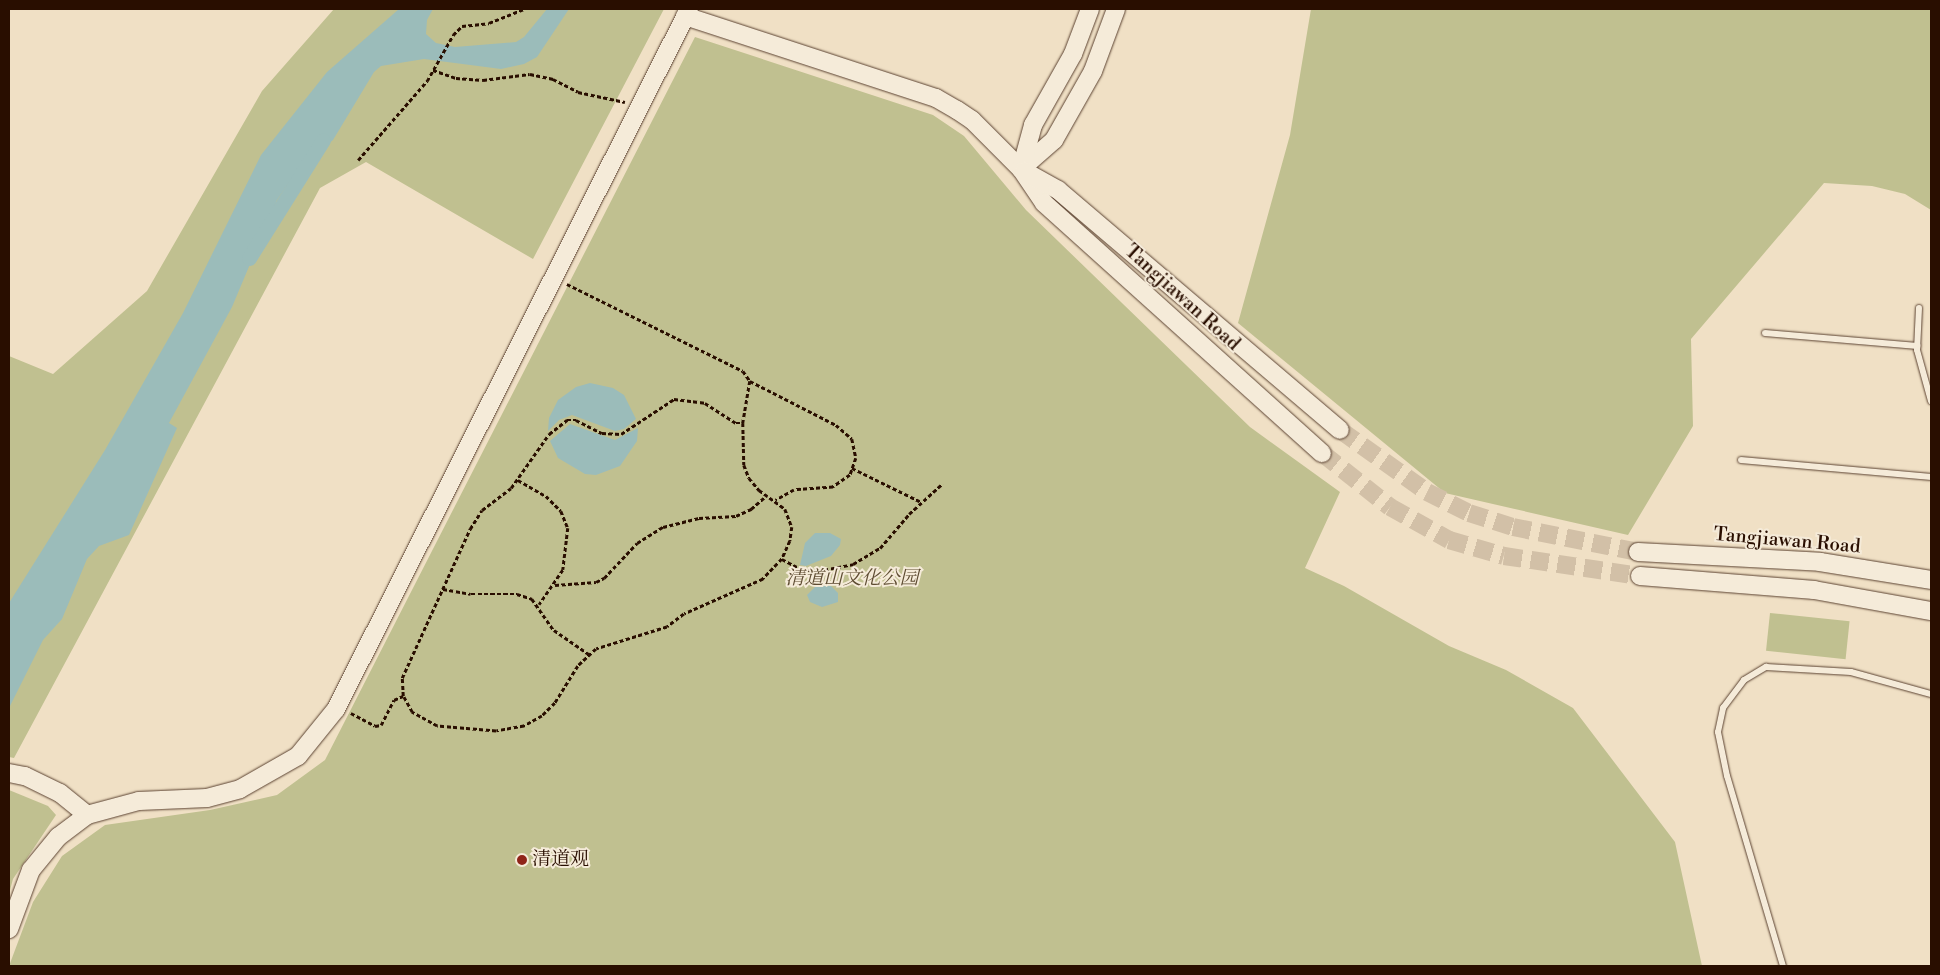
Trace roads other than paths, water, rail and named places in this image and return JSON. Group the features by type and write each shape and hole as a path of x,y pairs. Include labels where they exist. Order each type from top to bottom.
{"main road":[{"path":"1021,169 1033,125 1073,54 1090,9"},
{"path":"1021,169 1054,140 1093,71 1116,9"},
{"path":"9,929 31,870 58,837 87,815 139,801 206,798 240,788 298,756 338,706 687,12"},
{"name":"Tangjiawan Road","path":"687,12 936,98 972,120 1021,169 1044,203 1322,453"},
{"name":"Tangjiawan Road","path":"1021,169 1058,190 1340,430"},
{"name":"Tangjiawan Road","path":"1638,552 1820,562 1931,580"},
{"path":"1640,576 1814,590 1931,611"},
{"path":"9,773 25,776 60,793 87,815"}],"lane":[{"path":"1919,308 1916,346 1931,401"},
{"path":"1765,333 1916,346"},
{"path":"1741,460 1931,477"},
{"path":"1783,966 1726,776 1718,732 1723,708 1744,680 1766,667 1851,672 1931,694"}],"water":[{"path":"399,9 433,9 427,20 426,34 436,43 455,47 516,42 524,37 547,9 569,9 537,57 524,64 501,69 424,59 381,66 374,72 333,140 299,168 277,200 232,307 169,423 177,428 129,535 99,546 87,559 62,619 43,640 9,708 9,603 105,450 183,313 261,155 327,72"},
{"path":"590,383 613,388 624,395 636,419 624,429 615,431 572,415 559,420 548,431 549,418 558,400 576,387"},
{"path":"570,424 615,440 638,428 637,441 620,466 596,475 585,474 558,458 550,441"},
{"path":"815,533 830,533 841,539 840,545 831,556 806,566 800,565 805,543"},
{"path":"817,585 831,586 838,593 838,602 822,607 810,602 807,595"}],"waterway":[{"path":"249,258 323,140"}],"tunnel":[{"path":"1340,430 1427,492 1469,513 1513,527 1638,552"},
{"path":"1322,453 1390,507 1449,540 1504,556 1640,576"}],"place":[{"name":"清道观","path":"522,860"}],"park label":[{"name":"清道山文化公园","path":"852,579"}]}
